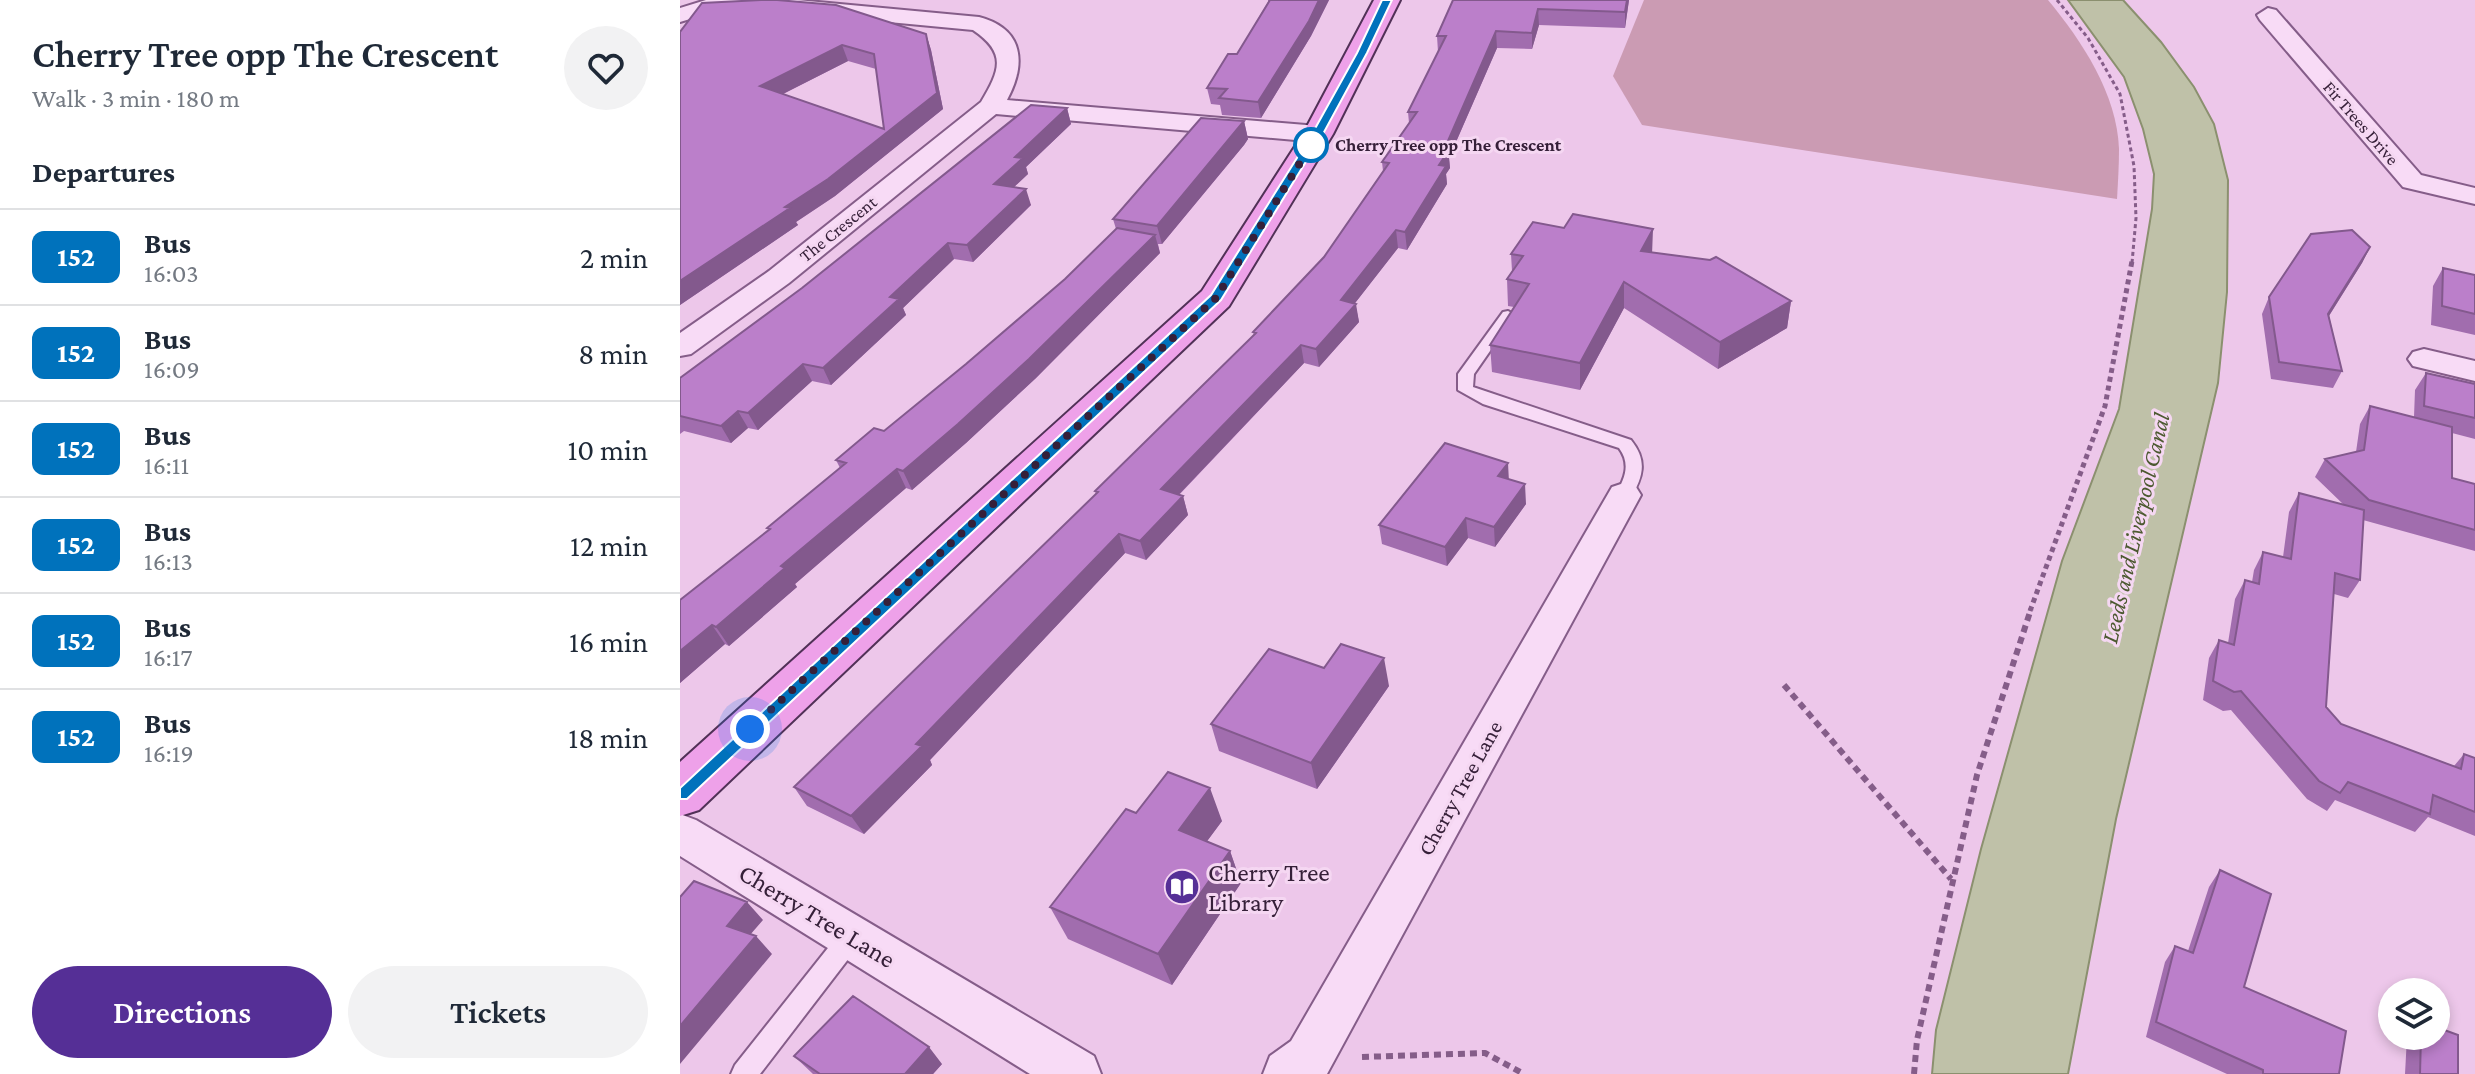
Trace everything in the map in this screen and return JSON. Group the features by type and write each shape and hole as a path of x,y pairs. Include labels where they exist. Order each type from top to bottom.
{"main road":[{"path":"680,794 1216,298 1318,134 1387,0"}],"street":[{"name":"The Crescent","path":"680,15 729,0 979,24 1001,37 1009,59 1008,77 991,106 779,277 680,347"},
{"name":"Fir Trees Drive","path":"2268,15 2412,181 2475,196"},
{"path":"991,106 1318,134"},
{"path":"2424,359 2475,371"},
{"name":"Cherry Tree Lane","path":"1298,1066 1624,495"},
{"name":"Cherry Tree Lane","path":"680,833 1076,1074"}],"lane":[{"path":"1508,315 1466,374 1466,390 1625,444 1637,463 1624,495"},
{"path":"744,1074 851,937"}],"path":[{"path":"1914,1074 1917,1040 1977,775 2049,553 2105,406 2130,282 2136,218 2134,166 2120,94 2088,38 2057,0"},
{"path":"1784,685 1952,879"},
{"path":"1298,1066 1485,1053 1524,1074"}],"shaded area":[{"path":"1644,0 2048,0 2096,69 2112,108 2119,149 2117,199 1642,125 1613,76"}],"water":[{"name":"Leeds and Liverpool Canal","path":"2068,0 2123,0 2161,42 2194,87 2214,124 2228,180 2227,292 2218,383 2116,819 2068,1074 1932,1074 1936,1030 1981,849 2062,561 2119,409 2152,209 2154,174 2143,129 2124,77"}],"building":[{"path":"777,0 836,5 926,34 937,93 828,179 785,207 790,208 680,281 680,32 702,3","holes":["842,45 874,54 884,129 760,86"]},
{"path":"1270,0 1319,0 1258,102 1219,98 1227,89 1207,88 1228,54 1237,54"},
{"path":"1453,0 1627,0 1625,12 1538,9 1532,33 1496,31 1444,150 1449,150 1439,165 1446,166 1405,232 1396,230 1341,300 1356,304 1316,349 1301,345 1161,489 1183,496 1140,541 1119,534 916,744 922,746 851,816 794,787 1098,492 1095,491 1256,333 1253,332 1324,257 1389,163 1382,162 1417,112 1408,112 1446,36 1437,36"},
{"path":"1031,105 1067,108 1015,157 1023,158 994,184 1026,189 967,245 948,243 890,297 899,299 823,368 803,364 748,413 738,411 721,426 680,416 680,378 802,288"},
{"path":"1201,118 1244,121 1157,226 1113,219"},
{"path":"1573,214 1653,229 1641,251 1710,260 1716,257 1791,301 1720,342 1624,282 1580,363 1490,345 1529,284 1507,279 1523,256 1511,254 1533,222 1564,228"},
{"path":"1117,228 1155,235 958,424 903,471 897,469 781,566 785,568 716,627 712,625 680,651 680,600 770,529 767,528 846,463 836,460 874,428 884,431 966,364 1065,279"},
{"path":"2352,230 2370,247 2328,314 2342,371 2279,362 2269,297 2311,234"},
{"path":"2443,268 2475,275 2475,314 2442,306"},
{"path":"2426,373 2475,384 2475,418 2424,406"},
{"path":"2370,406 2452,427 2452,478 2475,484 2475,530 2369,500 2325,459 2364,450"},
{"path":"1445,443 1508,463 1498,476 1525,484 1494,527 1466,518 1445,547 1379,525"},
{"path":"2299,493 2364,510 2360,580 2335,573 2326,707 2341,724 2461,769 2464,754 2475,758 2475,812 2433,795 2430,814 2348,782 2340,793 2319,781 2241,691 2234,692 2213,681 2219,640 2234,645 2245,580 2259,584 2263,552 2291,559"},
{"path":"1341,644 1384,658 1311,763 1211,724 1269,649 1324,668"},
{"path":"1168,772 1210,788 1179,830 1230,851 1158,954 1050,907 1126,809 1136,813"},
{"path":"2220,870 2271,894 2244,987 2346,1031 2339,1074 2263,1074 2263,1070 2156,1022 2175,946 2193,953"},
{"path":"694,881 747,902 727,926 756,936 680,1026 680,897"},
{"path":"853,996 929,1047 905,1074 820,1074 794,1056"},
{"path":"2450,1032 2458,1035 2458,1074 2420,1074 2421,1050 2450,1050"}],"bus line":[{"name":"152","path":"680,794 1216,298 1318,134 1387,0"}],"place":[{"name":"Cherry Tree opp The Crescent","path":"1311,145"},
{"name":"Cherry Tree Library","path":"1182,887"}],"route":[{"path":"750,729 1216,298 1318,134 1311,145"}]}
